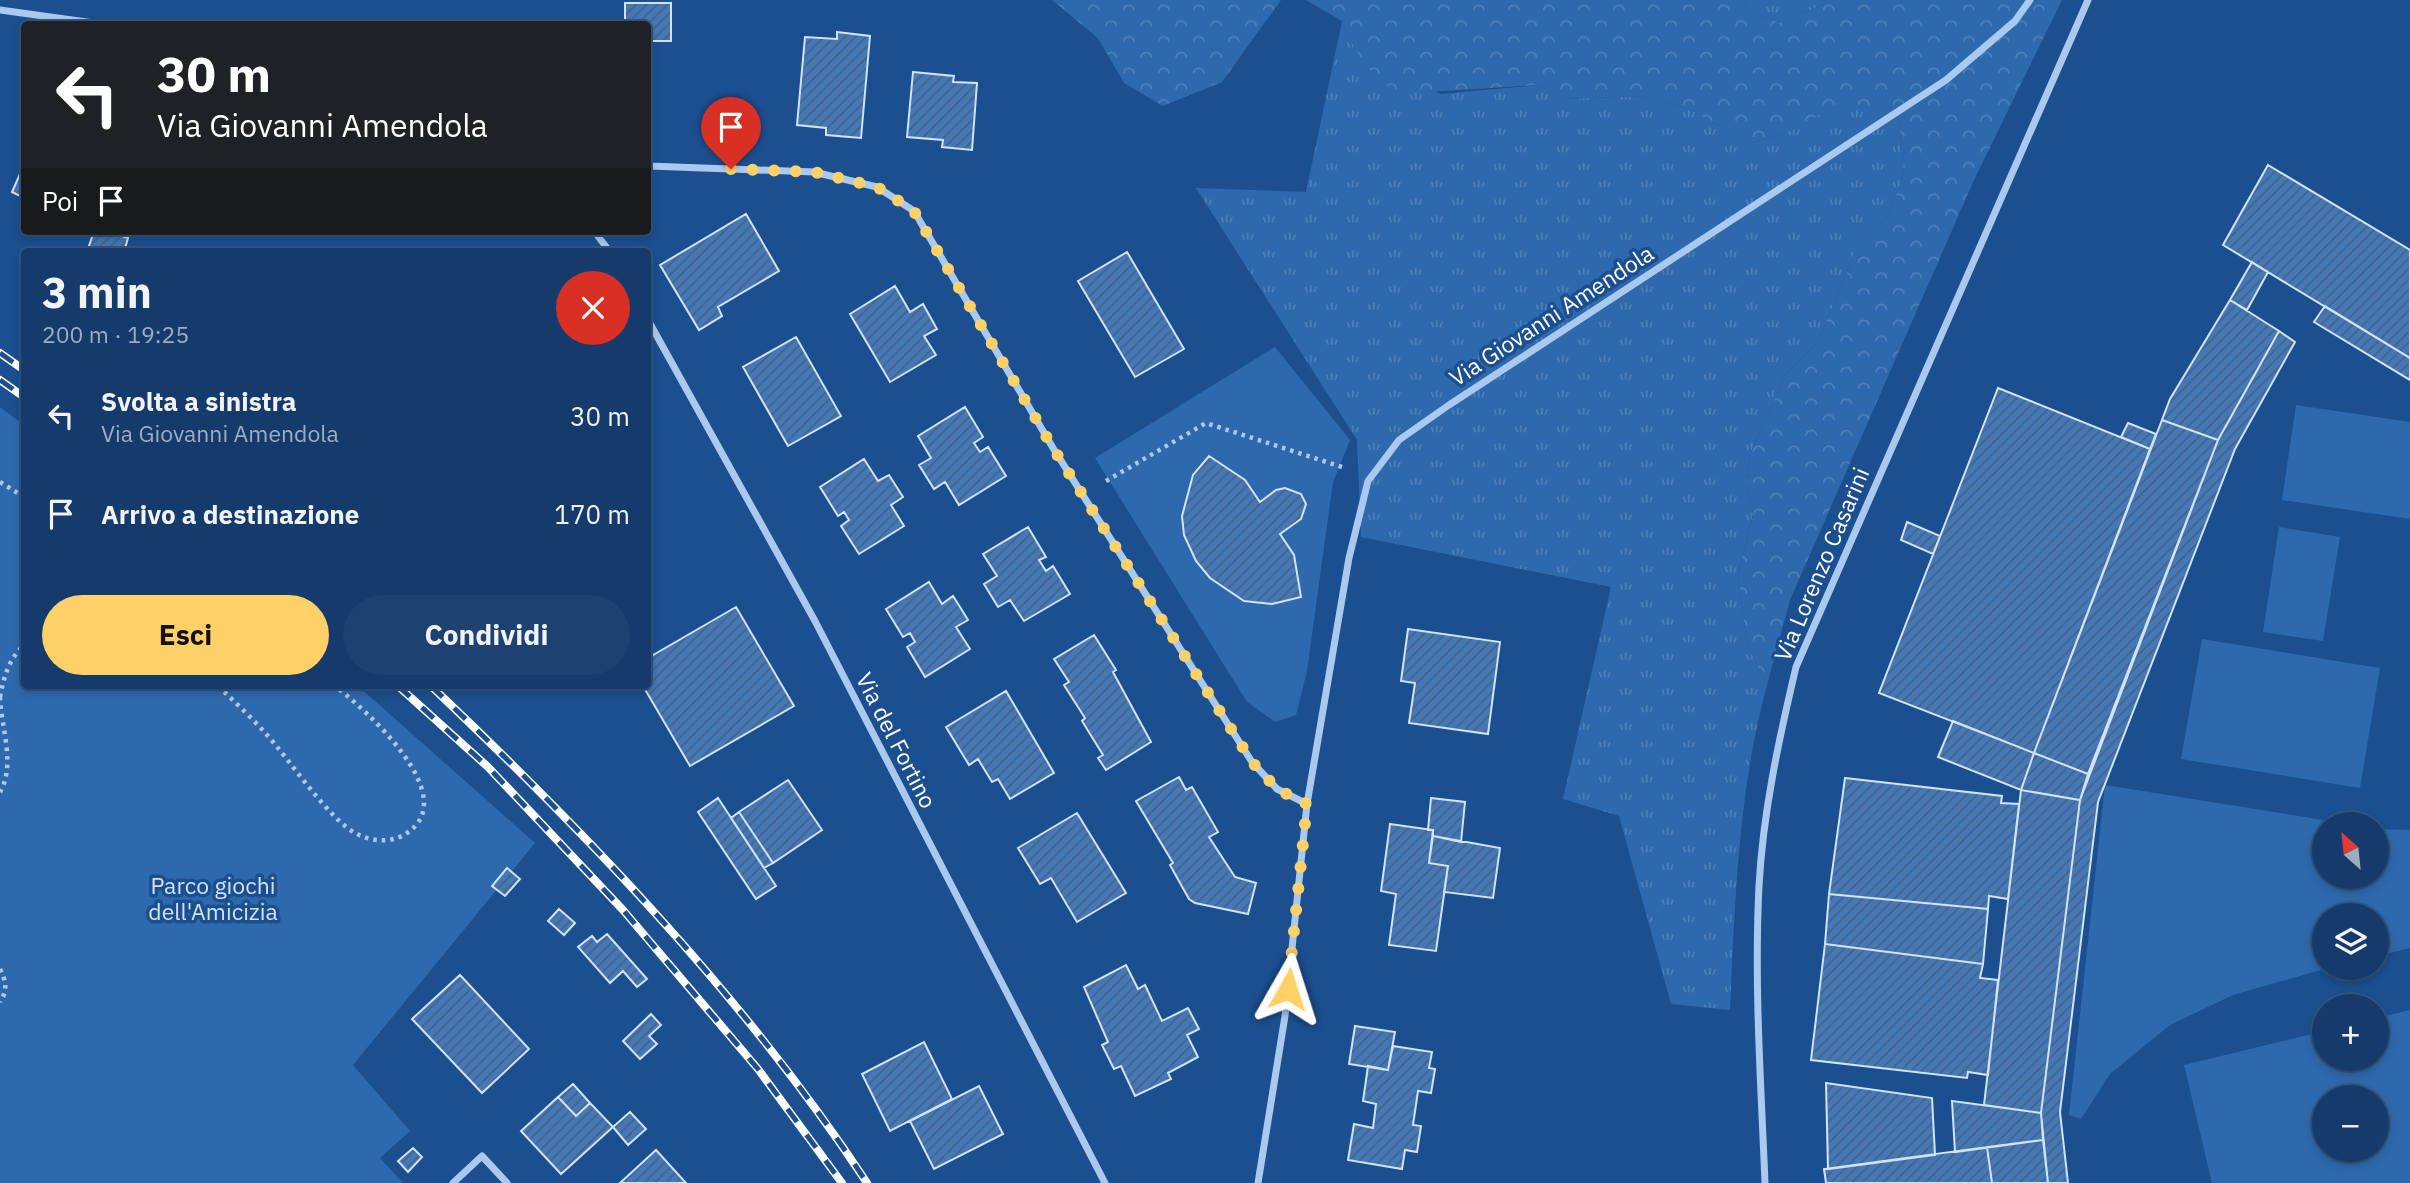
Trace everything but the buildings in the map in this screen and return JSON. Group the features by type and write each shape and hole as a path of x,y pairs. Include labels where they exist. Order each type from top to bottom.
{"street":[{"name":"Via Giovanni Amendola","path":"1258,1183 1285,1016 1307,804 1349,558 1368,481 1399,440 1520,356 1947,80 2015,21 2030,0"},
{"name":"Via Lorenzo Casarini","path":"1765,1183 1758,1035 1759,886 1771,772 1796,667 2088,0"},
{"path":"0,10 79,21"},
{"path":"651,166 814,172 877,187 914,211 1053,448 1252,762 1277,789 1307,804"},
{"name":"Via del Fortino","path":"651,325 815,621 1105,1183"},
{"path":"453,1183 482,1156 507,1183"}],"path":[{"path":"1106,481 1206,423 1342,467"},
{"path":"0,482 21,495"},
{"path":"0,792 5,785 7,761 0,697 4,676 21,648"},
{"path":"221,689 267,734 345,826 370,838 386,841 401,838 411,831 421,817 425,798 416,775 390,733 339,689"},
{"path":"0,969 5,980 6,994 0,1002"}],"green space":[{"path":"1052,0 1281,0 1222,82 1163,106 1124,83 1098,38"},
{"path":"1306,0 1743,0 1748,10 1779,23 1834,0 2062,0 1974,180 1790,600 1767,685 1747,645 1738,574 1754,511 1746,486 1751,452 1785,375 1818,342 1854,254 1889,215 1904,173 1899,119 1841,101 1797,128 1752,143 1689,109 1644,96 1563,99 1539,85 1395,94 1361,61 1342,21"},
{"path":"1743,0 1834,0 1779,23 1748,10"},
{"path":"1342,21 1361,61 1441,94 1539,85 1564,99 1644,96 1689,109 1752,143 1797,128 1841,100 1899,119 1904,173 1889,215 1854,254 1818,342 1785,375 1751,452 1746,486 1754,510 1738,574 1747,645 1767,685 1757,725 1744,806 1736,887 1730,1010 1671,1004 1619,816 1563,799 1611,587 1361,537 1357,440 1196,188 1306,192"},
{"path":"1275,347 1350,440 1333,482 1307,671 1296,715 1275,722 1247,702 1095,458"},
{"path":"2296,405 2410,422 2410,519 2282,500"},
{"name":"Parco giochi dell'Amicizia","path":"0,407 21,423 21,689 361,689 535,843 353,1065 410,1131 380,1158 403,1183 0,1183"},
{"path":"2279,527 2340,537 2323,641 2263,632"},
{"path":"2202,639 2380,668 2360,788 2181,759"},
{"path":"2105,785 2312,818 2312,889 2389,889 2389,829 2410,830 2410,948 2389,953 2389,903 2312,903 2312,973 2233,995 2170,1025 2110,1074 2081,1119 2069,1115"},
{"path":"2410,1010 2410,1183 2212,1183 2184,1065 2312,1034 2312,1071 2389,1071 2389,1015"}],"railway":[{"path":"0,353 21,368"},
{"path":"0,380 21,395"},
{"path":"401,689 488,767 623,910 758,1069 842,1183"},
{"path":"434,689 549,801 663,922 770,1049 867,1183"}],"route":[{"path":"731,169 814,172 877,187 914,211 1053,448 1252,762 1277,789 1307,804 1288,989"}]}
